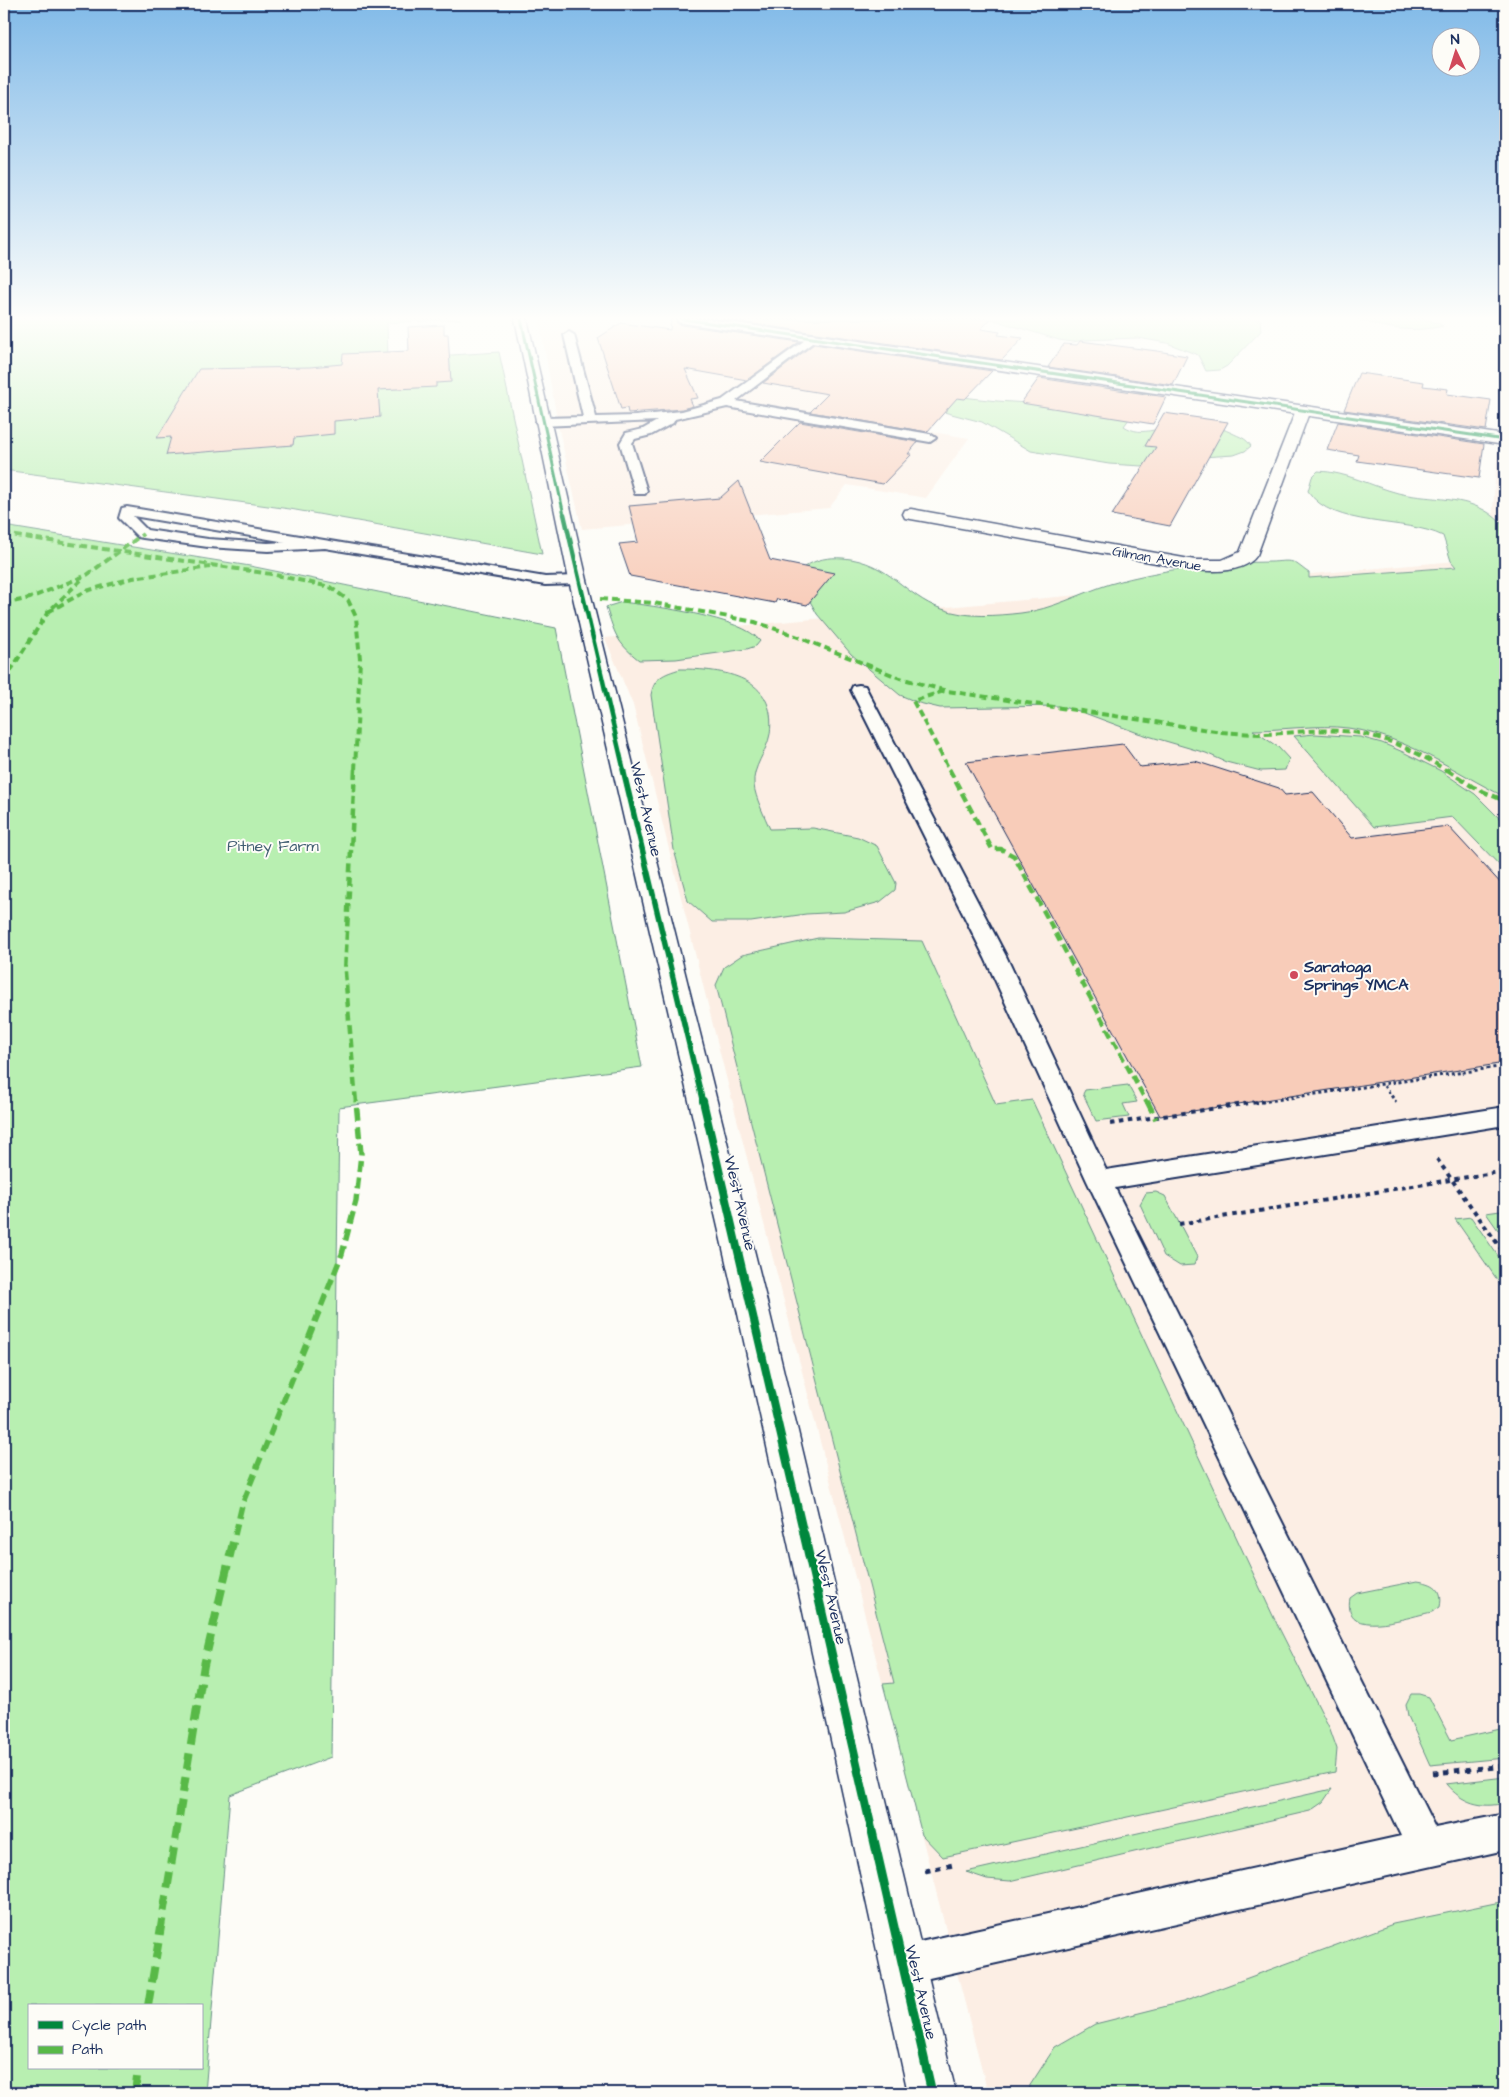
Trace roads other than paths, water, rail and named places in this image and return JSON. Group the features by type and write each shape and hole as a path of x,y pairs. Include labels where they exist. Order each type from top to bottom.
{"street":[{"name":"West Avenue","path":"541,417 578,580 754,1314 932,2093"},
{"name":"Gilman Avenue","path":"912,514 1195,565 1217,567 1236,564 1248,555 1300,417"},
{"path":"1349,417 1505,440"}],"lane":[{"path":"542,422 674,417"},
{"path":"640,491 626,443 630,436 647,432 674,417"},
{"path":"807,417 930,438"},
{"path":"326,544 268,547 208,544 143,534 126,518 127,511 326,544 545,582 578,580"},
{"path":"859,690 996,958 1099,1181 1426,1848"},
{"path":"1099,1181 1505,1116"},
{"path":"902,1965 1505,1832"}],"place":[{"name":"Saratoga Springs YMCA","path":"1294,975"}],"park label":[{"name":"Pitney Farm","path":"273,845"}]}
